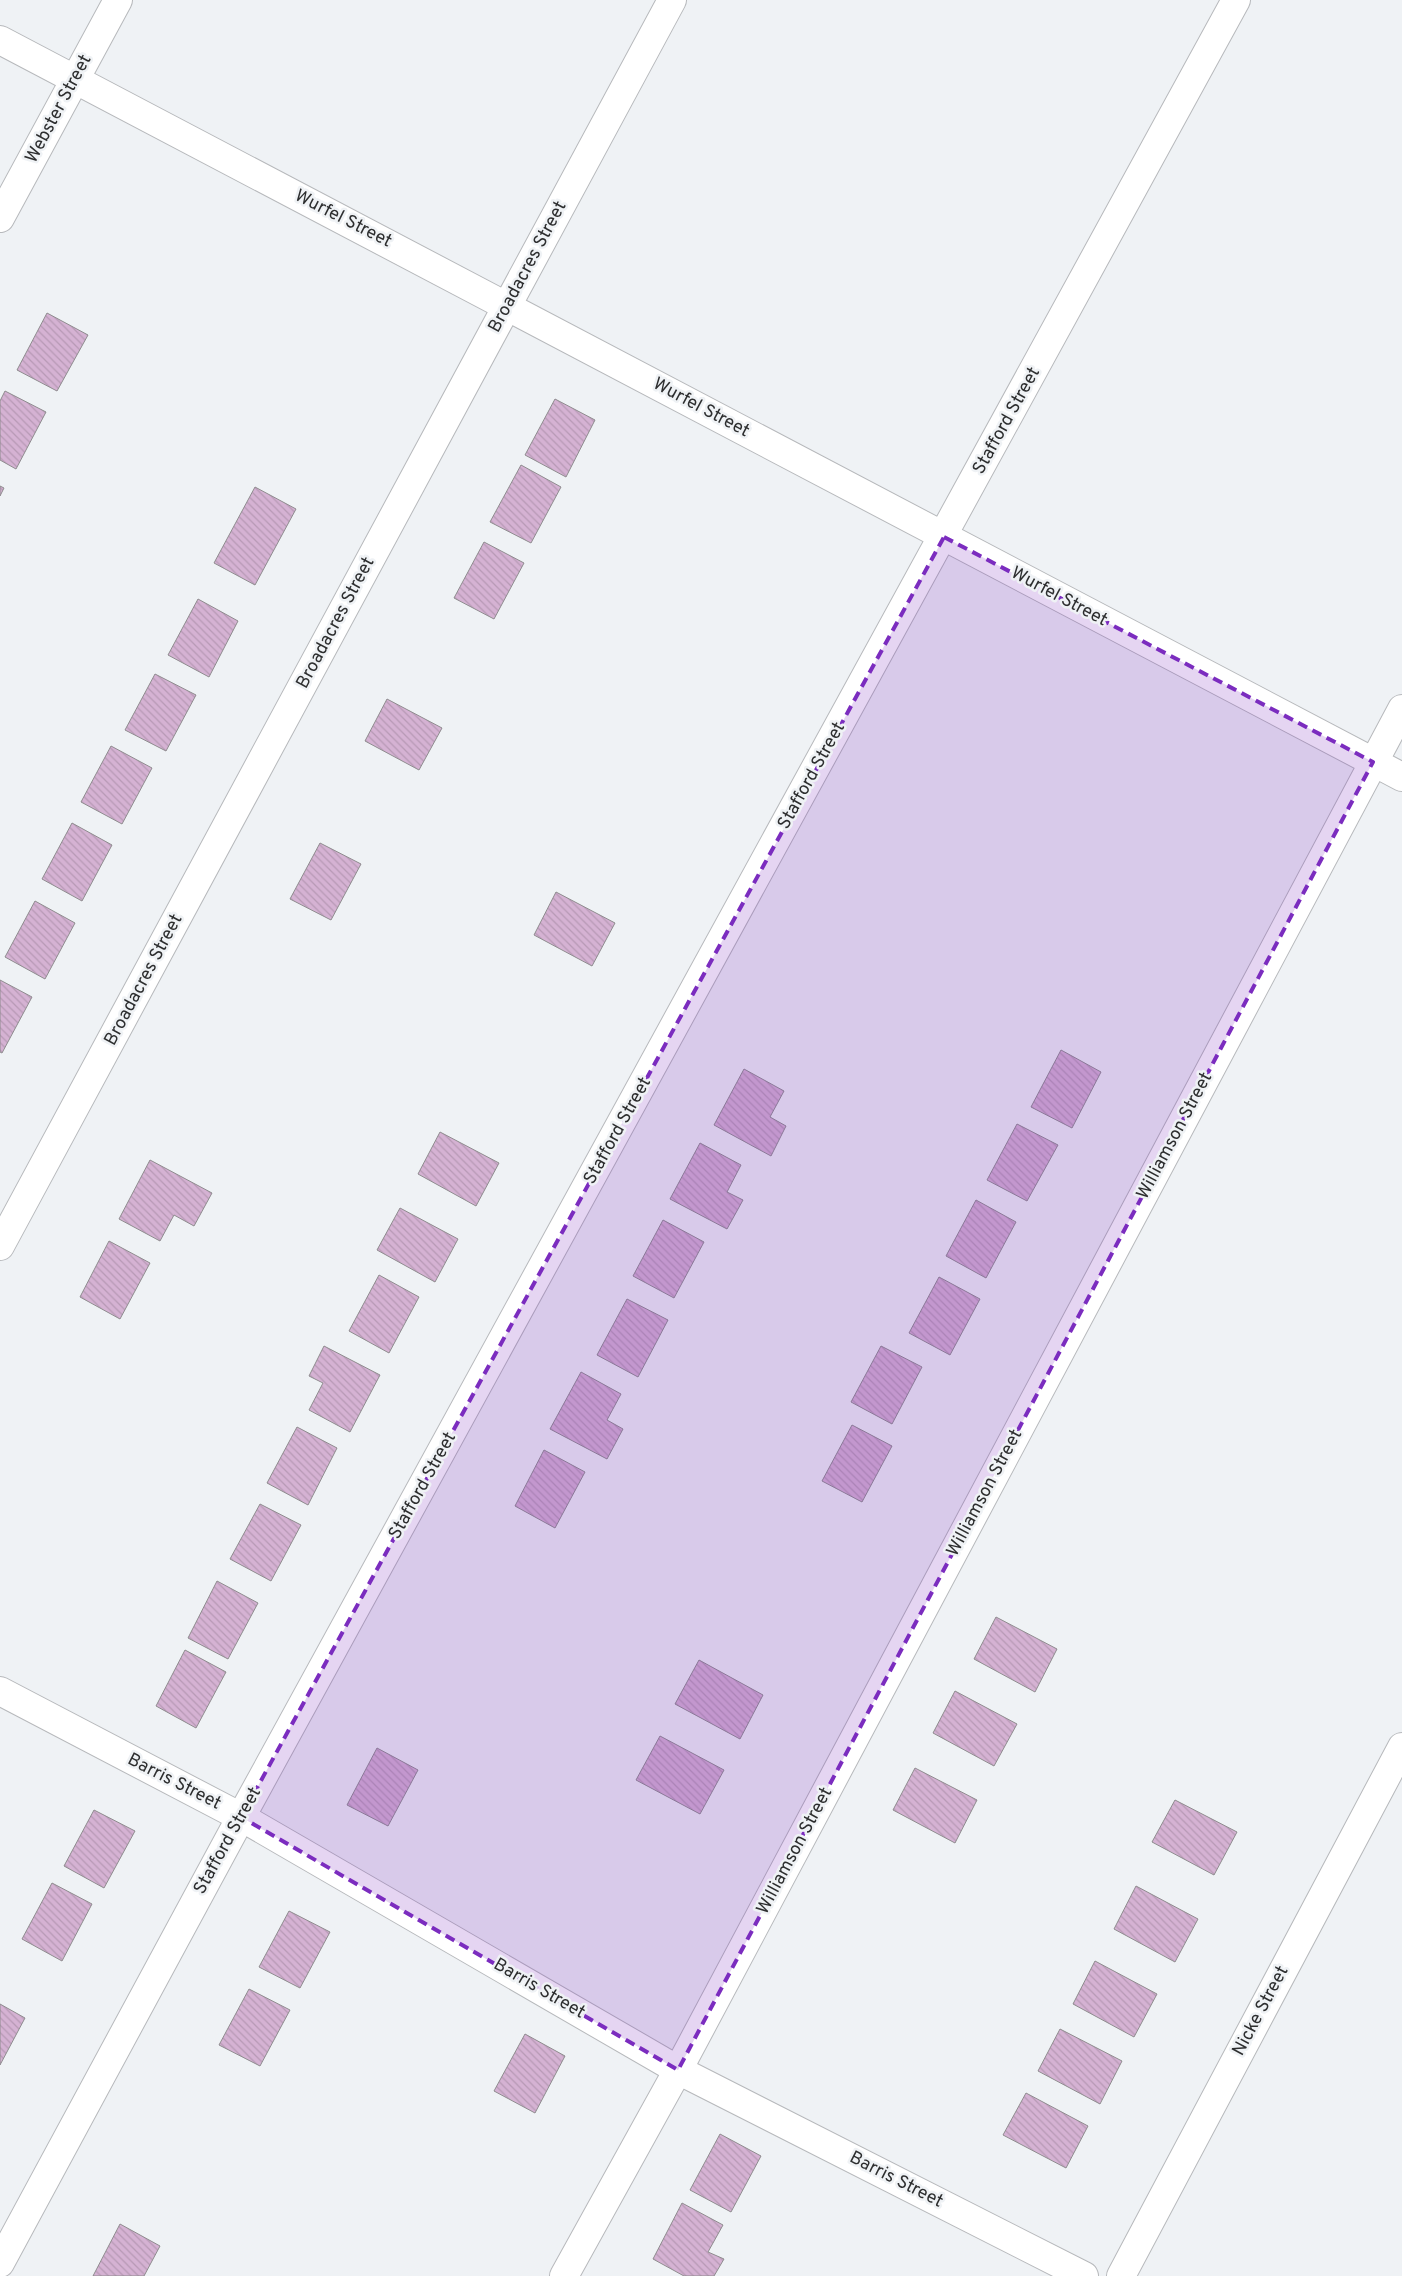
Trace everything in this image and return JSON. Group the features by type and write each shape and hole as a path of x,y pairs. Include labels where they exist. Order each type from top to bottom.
{"street":[{"name":"Webster Street","path":"0,218 118,0"},
{"name":"Broadacres Street","path":"0,1246 672,0"},
{"name":"Stafford Street","path":"0,2263 241,1817 944,537 1236,0"},
{"name":"Wurfel Street","path":"0,40 508,305 944,537 1402,777"},
{"name":"Williamson Street","path":"564,2276 678,2070 1402,709"},
{"name":"Barris Street","path":"0,1691 241,1817 678,2070 1084,2276"},
{"name":"Nicke Street","path":"1121,2276 1402,1747"}],"highlighted area":[{"path":"944,537 1373,762 678,2070 241,1817"}],"building":[{"path":"47,313 88,335 57,391 17,370"},
{"path":"5,391 46,412 16,469 0,460 0,401"},
{"path":"555,399 595,420 566,477 525,455"},
{"path":"521,465 561,487 531,543 490,522"},
{"path":"0,486 4,488 0,496"},
{"path":"255,487 296,509 255,585 214,563"},
{"path":"484,542 524,563 494,619 454,598"},
{"path":"198,599 238,621 209,677 168,655"},
{"path":"155,674 196,695 166,751 125,730"},
{"path":"387,699 442,728 419,770 365,741"},
{"path":"111,746 152,768 122,824 81,802"},
{"path":"72,823 112,845 82,901 42,879"},
{"path":"320,843 361,864 331,920 290,899"},
{"path":"556,892 615,923 592,966 534,935"},
{"path":"35,901 75,923 45,979 5,957"},
{"path":"0,980 32,997 2,1053 0,1052"},
{"path":"1061,1050 1101,1072 1072,1128 1031,1107"},
{"path":"744,1069 784,1091 770,1117 786,1126 771,1156 714,1125"},
{"path":"1017,1124 1058,1145 1027,1201 987,1180"},
{"path":"440,1132 499,1163 476,1206 418,1174"},
{"path":"700,1143 741,1165 727,1192 743,1200 727,1229 670,1199"},
{"path":"150,1160 212,1193 194,1226 174,1215 160,1241 119,1219"},
{"path":"976,1200 1016,1222 986,1278 946,1256"},
{"path":"400,1208 458,1239 435,1282 377,1250"},
{"path":"663,1220 704,1242 674,1298 633,1276"},
{"path":"109,1241 150,1263 120,1319 80,1297"},
{"path":"379,1275 419,1297 389,1353 349,1331"},
{"path":"939,1277 980,1299 950,1355 909,1333"},
{"path":"627,1299 668,1320 638,1377 597,1355"},
{"path":"324,1346 380,1375 350,1432 309,1410 323,1383 309,1376"},
{"path":"881,1346 922,1367 892,1424 851,1402"},
{"path":"581,1372 621,1394 607,1420 623,1429 607,1459 550,1429"},
{"path":"852,1425 892,1446 862,1502 822,1481"},
{"path":"297,1427 337,1448 308,1505 267,1483"},
{"path":"544,1450 585,1472 555,1528 515,1506"},
{"path":"260,1504 301,1525 271,1581 230,1559"},
{"path":"217,1581 258,1603 228,1659 188,1638"},
{"path":"996,1617 1057,1649 1035,1692 974,1659"},
{"path":"185,1650 226,1672 196,1728 156,1706"},
{"path":"699,1660 763,1695 740,1739 675,1704"},
{"path":"955,1691 1017,1724 994,1766 933,1733"},
{"path":"660,1736 724,1770 700,1814 636,1780"},
{"path":"377,1748 418,1770 388,1826 347,1805"},
{"path":"915,1768 977,1800 955,1843 893,1810"},
{"path":"1175,1800 1237,1832 1214,1875 1152,1842"},
{"path":"94,1810 135,1831 104,1888 64,1866"},
{"path":"52,1883 92,1904 62,1961 22,1939"},
{"path":"1136,1886 1198,1919 1175,1962 1114,1929"},
{"path":"289,1911 330,1932 300,1988 259,1967"},
{"path":"1095,1961 1157,1994 1134,2037 1073,2004"},
{"path":"249,1989 290,2010 260,2066 219,2045"},
{"path":"0,2004 25,2018 0,2065"},
{"path":"1060,2029 1122,2061 1100,2104 1038,2071"},
{"path":"525,2034 565,2056 535,2113 494,2091"},
{"path":"1026,2093 1088,2126 1066,2168 1003,2135"},
{"path":"720,2134 761,2156 731,2212 690,2190"},
{"path":"682,2203 723,2225 708,2252 724,2259 714,2276 684,2276 653,2259"},
{"path":"120,2224 160,2246 144,2276 93,2276"}]}
